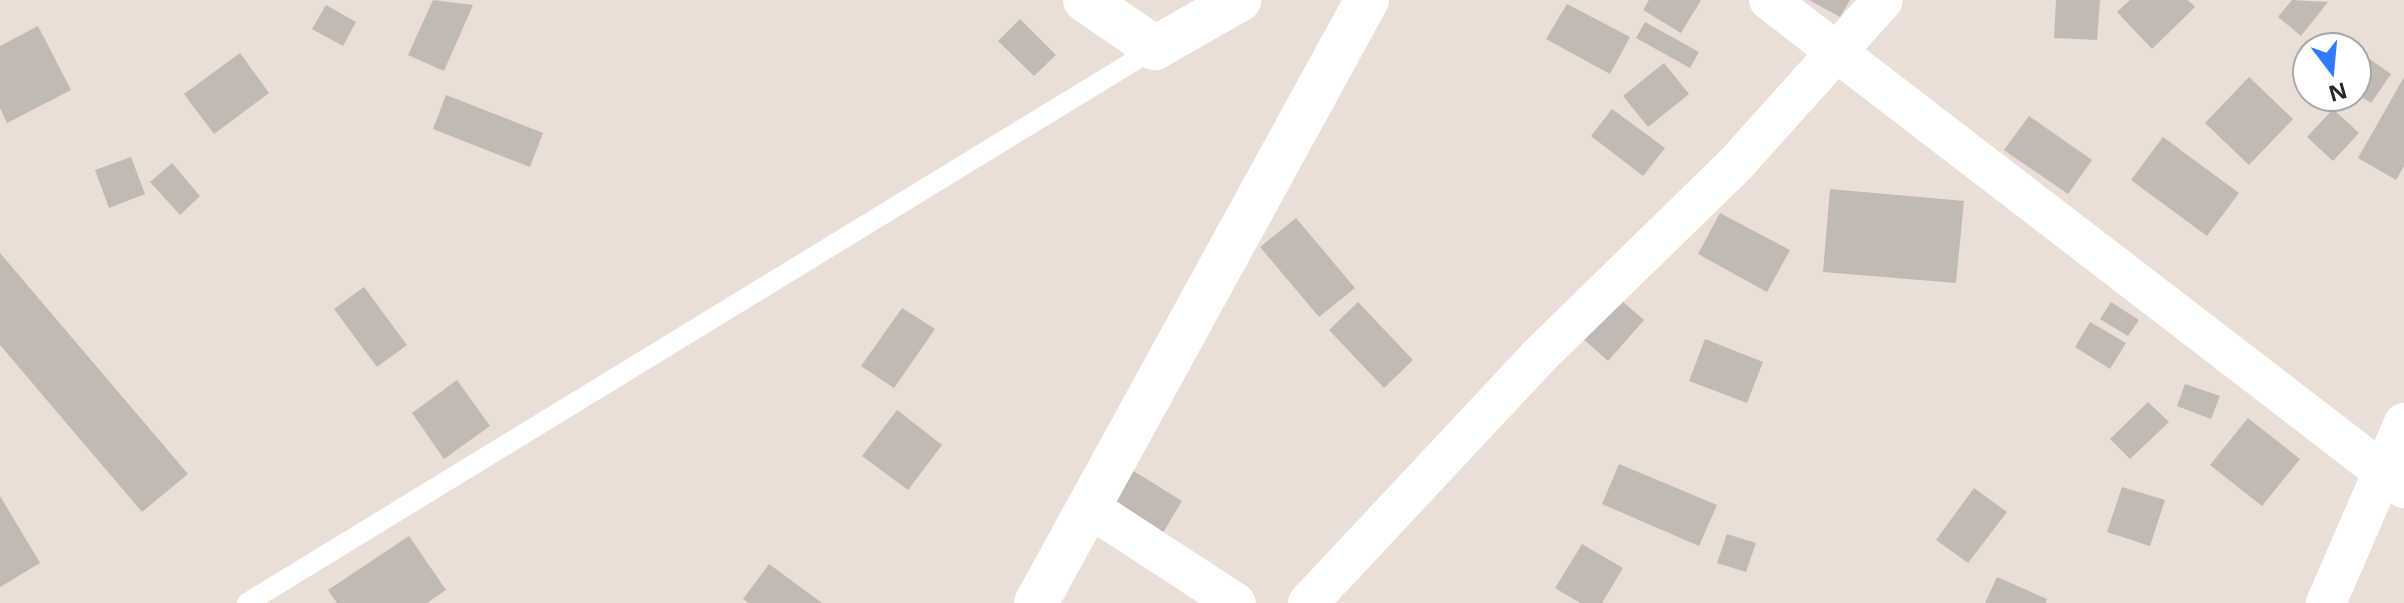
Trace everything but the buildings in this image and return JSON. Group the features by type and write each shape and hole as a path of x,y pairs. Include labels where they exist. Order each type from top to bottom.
{"main road":[{"path":"1085,0 1155,48 1239,0"},
{"path":"1036,603 1367,0"}],"street":[{"path":"1769,0 2393,479"},
{"path":"1308,603 1538,357 1841,53 1883,0"},
{"path":"2326,603 2393,479 2404,423"},
{"path":"1090,508 1236,603"}],"lane":[{"path":"247,603 1155,48"}]}
